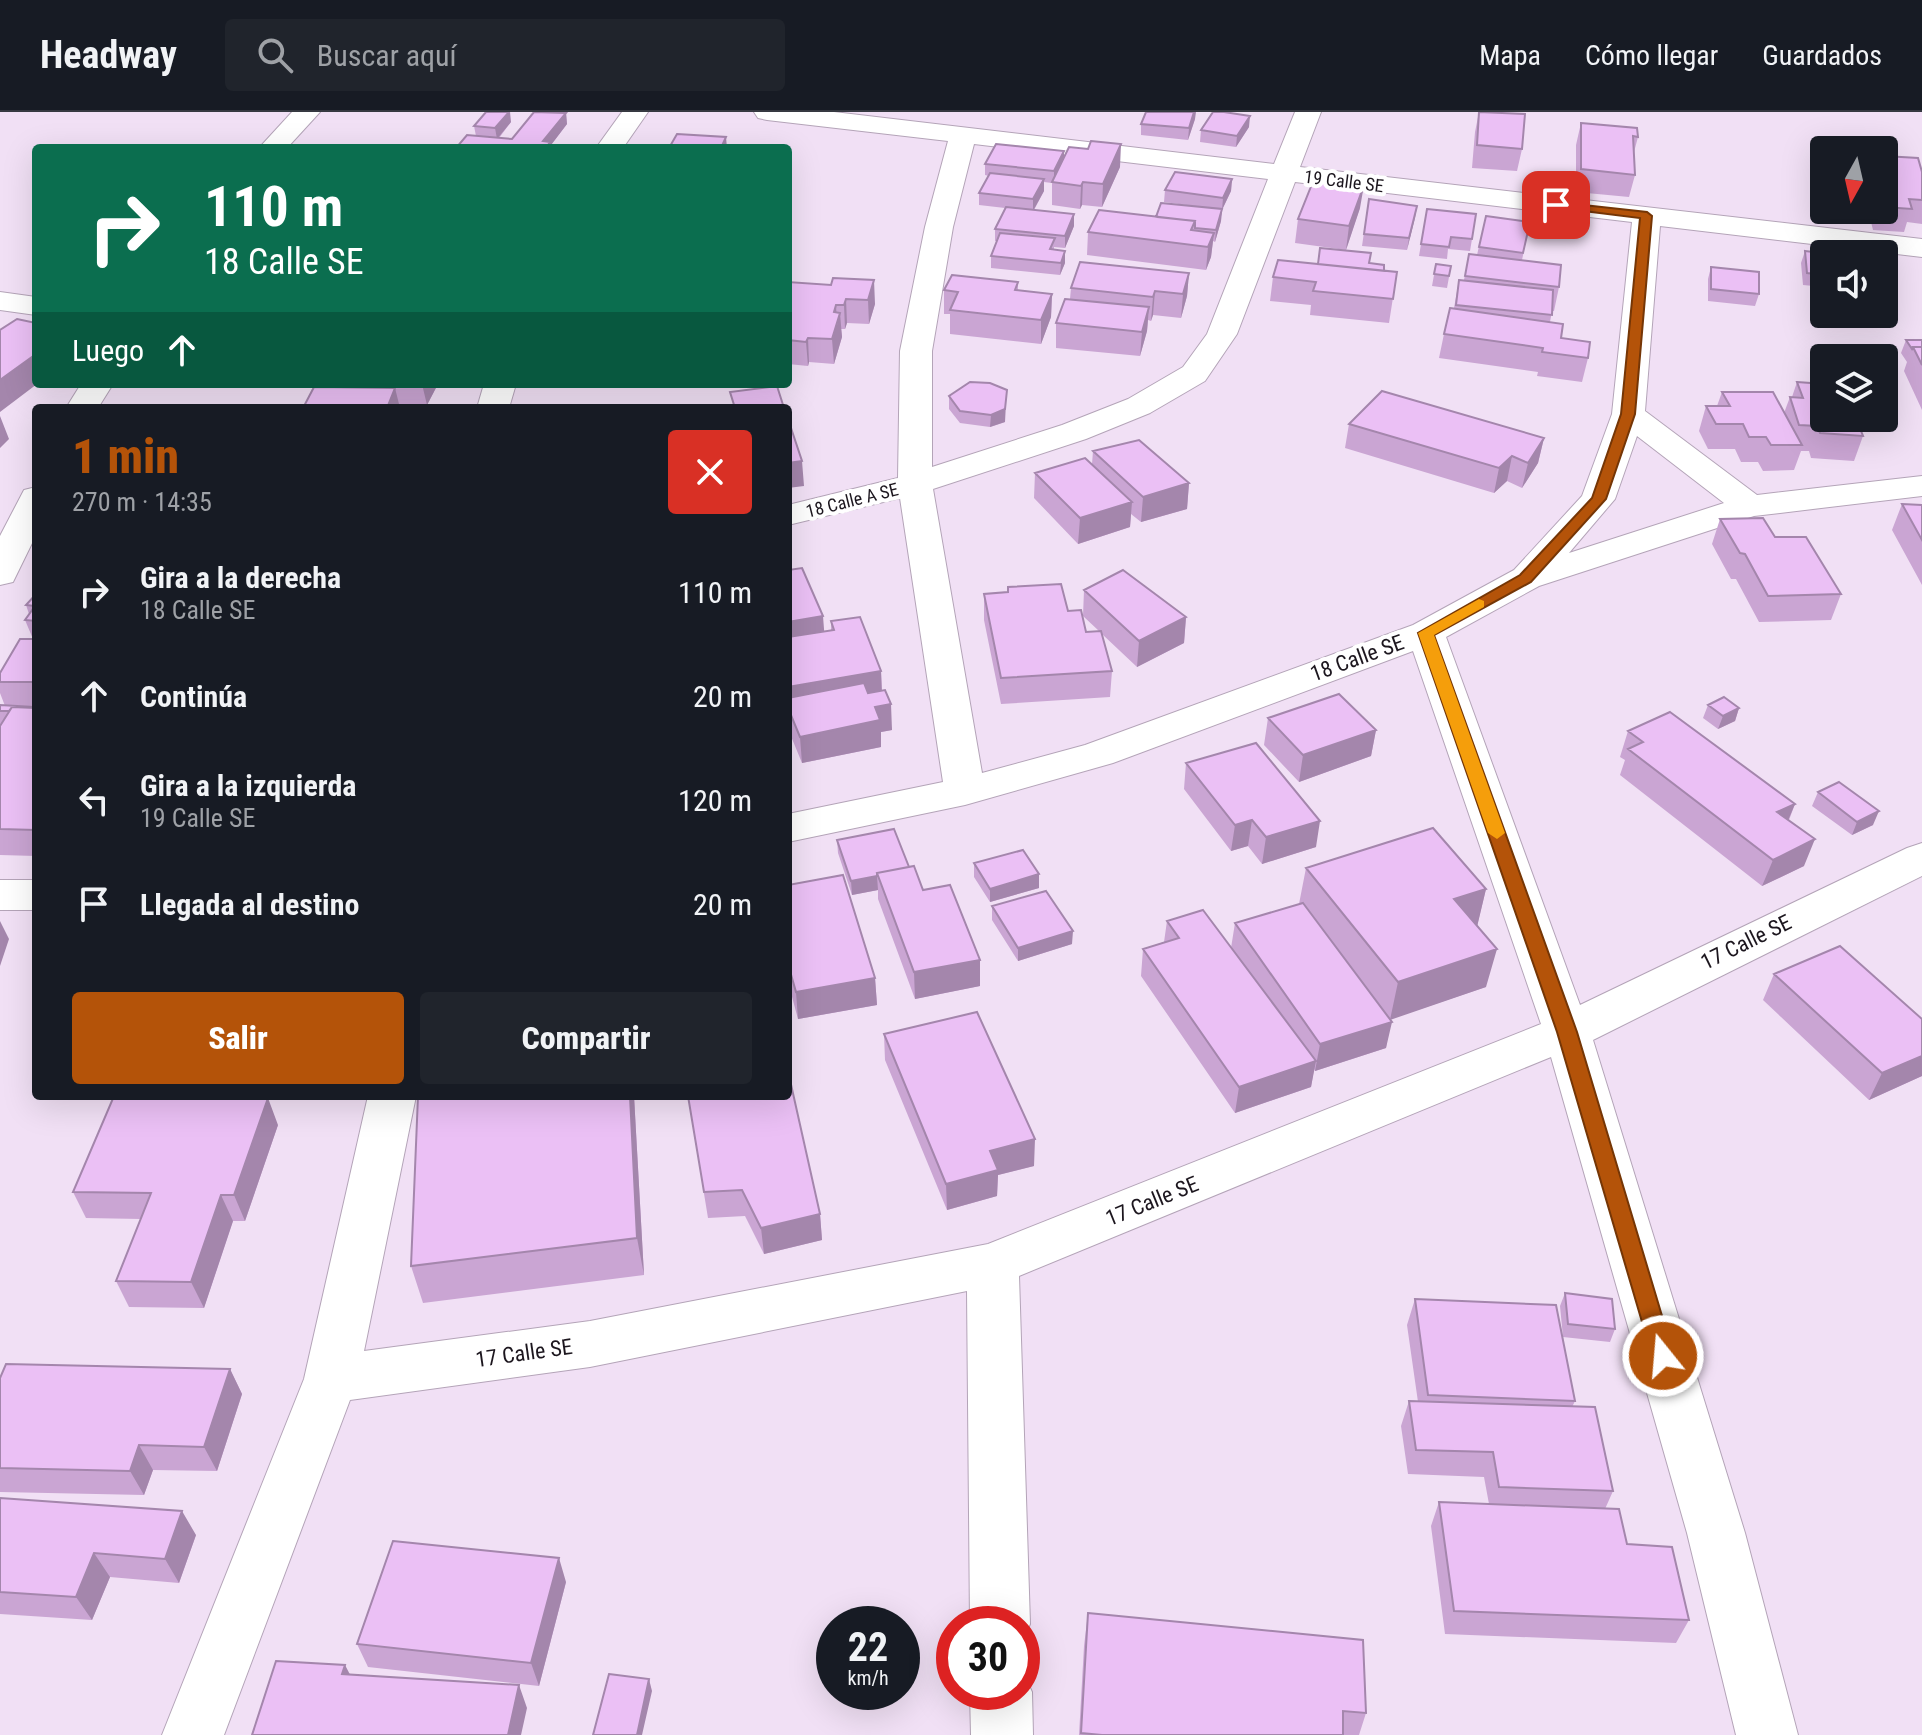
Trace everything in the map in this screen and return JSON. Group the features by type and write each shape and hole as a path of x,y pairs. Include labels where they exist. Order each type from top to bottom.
{"street":[{"path":"276,144 307,112"},
{"path":"612,144 635,112"},
{"name":"19 Calle SE","path":"767,112 1922,248"},
{"name":"18 Calle A SE","path":"792,514 915,484 1074,432 1139,406 1194,374 1222,334 1308,112"},
{"path":"963,136 939,227 916,351 915,484 965,791"},
{"path":"1526,578 1598,499 1628,414 1647,216"},
{"path":"0,301 32,305"},
{"path":"1628,414 1750,506"},
{"name":"18 Calle SE","path":"792,827 965,791 1099,754 1426,633 1526,578 1750,506 1922,486"},
{"path":"10,566 32,508"},
{"path":"1426,633 1567,1032 1716,1533 1767,1735"},
{"name":"17 Calle SE","path":"331,1379 590,1344 993,1264 1567,1032 1922,858"},
{"path":"0,895 32,895"},
{"path":"193,1735 331,1379 391,1100"},
{"path":"993,1264 1000,1606"},
{"path":"1001,1710 1002,1735"}],"building":[{"path":"486,112 509,112 495,128 474,126"},
{"path":"534,112 566,113 543,141 550,142 549,144 459,144 467,135 512,139"},
{"path":"1146,112 1194,112 1189,128 1141,124"},
{"path":"1213,112 1250,116 1237,136 1201,130"},
{"path":"1479,112 1525,114 1522,149 1477,145"},
{"path":"1581,123 1637,128 1638,137 1633,136 1635,175 1581,169"},
{"path":"677,134 726,137 723,144 671,144"},
{"path":"1091,141 1121,144 1103,184 1083,182 1081,186 1052,182 1069,147 1088,149"},
{"path":"996,144 1064,151 1054,171 985,164"},
{"path":"1898,157 1918,158 1922,172 1922,200 1909,199 1912,209 1898,208"},
{"path":"1175,172 1232,179 1223,198 1165,190"},
{"path":"990,173 1044,179 1033,199 979,193"},
{"path":"1314,179 1364,185 1349,226 1298,219"},
{"path":"1369,199 1417,206 1409,238 1364,234"},
{"path":"1161,203 1222,209 1216,230 1195,228 1195,221 1156,217"},
{"path":"1006,207 1074,214 1065,236 995,229"},
{"path":"1427,209 1476,214 1472,239 1451,237 1449,247 1421,244"},
{"path":"1099,210 1195,221 1191,230 1214,233 1208,247 1088,232"},
{"path":"1486,216 1530,222 1523,253 1479,247"},
{"path":"1000,233 1055,238 1050,249 1065,251 1061,263 991,256"},
{"path":"1320,248 1371,253 1369,263 1384,265 1384,271 1318,264"},
{"path":"1805,251 1810,252 1810,273 1807,273"},
{"path":"1469,254 1561,265 1559,287 1465,276"},
{"path":"1278,260 1397,272 1393,299 1313,291 1316,282 1273,277"},
{"path":"1080,262 1189,273 1183,294 1155,291 1153,297 1071,288"},
{"path":"1436,264 1451,266 1449,276 1434,274"},
{"path":"1711,267 1759,272 1759,294 1711,289"},
{"path":"952,275 1018,282 1015,290 1052,294 1041,320 950,310 958,292 944,290"},
{"path":"833,278 874,280 868,300 846,299 844,305 836,305 834,312 840,313 832,339 792,340 792,282 831,285"},
{"path":"1459,280 1553,290 1552,315 1456,305"},
{"path":"1065,299 1149,307 1142,332 1056,323"},
{"path":"1450,308 1563,324 1561,338 1590,342 1588,358 1542,352 1543,348 1444,334"},
{"path":"17,319 32,322 32,357 0,380 0,330"},
{"path":"1906,340 1922,340 1922,347 1912,349"},
{"path":"1913,347 1922,347 1922,365"},
{"path":"970,382 990,383 1007,390 1005,409 991,415 960,411 949,396"},
{"path":"1797,382 1810,383 1810,426 1799,425 1790,397 1803,398"},
{"path":"313,388 395,388 389,404 305,404"},
{"path":"778,388 783,404 734,404 730,392"},
{"path":"1382,391 1544,438 1528,463 1512,456 1499,468 1349,424"},
{"path":"1722,392 1773,392 1802,445 1771,445 1766,437 1749,437 1743,424 1716,424 1706,406 1730,406"},
{"path":"792,431 802,461 792,462"},
{"path":"1861,432 1863,436 1820,433"},
{"path":"1139,440 1189,483 1143,497 1093,451"},
{"path":"1085,458 1132,502 1080,518 1035,473"},
{"path":"1902,504 1922,505 1922,540"},
{"path":"1763,518 1775,537 1806,537 1841,594 1768,596 1745,554 1740,553 1720,519"},
{"path":"802,568 823,616 792,621 792,569"},
{"path":"1123,570 1186,617 1139,641 1084,590"},
{"path":"1061,584 1068,611 1081,610 1086,632 1101,631 1112,671 1001,678 984,594 1008,592 1008,587"},
{"path":"860,617 881,671 792,686 792,636 834,630 831,621"},
{"path":"20,639 32,639 32,682 0,682 0,673"},
{"path":"864,683 868,693 885,690 891,704 875,707 880,720 800,737 792,718 792,697"},
{"path":"1339,694 1376,730 1303,755 1268,718"},
{"path":"1724,697 1739,708 1723,716 1708,705"},
{"path":"0,705 32,707 12,707 9,711 0,711"},
{"path":"12,707 32,708 32,830 0,829 0,726"},
{"path":"1670,712 1795,804 1777,812 1815,839 1773,860 1628,749 1643,742 1628,731"},
{"path":"1256,743 1320,821 1266,837 1252,820 1235,825 1186,763"},
{"path":"1839,782 1879,811 1857,822 1818,792"},
{"path":"1433,828 1486,889 1454,899 1497,949 1398,982 1306,868"},
{"path":"894,829 909,867 851,881 837,840"},
{"path":"1023,850 1039,874 990,889 974,863"},
{"path":"914,866 923,890 950,885 980,960 914,972 877,873"},
{"path":"843,875 875,978 796,992 792,978 792,884"},
{"path":"1046,891 1073,931 1018,948 992,906"},
{"path":"1303,903 1392,1022 1320,1044 1235,923"},
{"path":"1203,910 1316,1061 1239,1087 1143,949 1179,938 1167,921"},
{"path":"1840,946 1922,1019 1922,1056 1882,1073 1774,974"},
{"path":"977,1012 1035,1139 990,1151 998,1170 946,1184 884,1034"},
{"path":"792,1089 820,1214 761,1228 742,1190 704,1192 689,1100 792,1100"},
{"path":"112,1100 267,1100 234,1195 221,1195 191,1282 116,1281 151,1193 73,1192"},
{"path":"418,1100 630,1100 637,1238 411,1266"},
{"path":"1565,1293 1612,1299 1615,1329 1568,1324"},
{"path":"1415,1299 1556,1305 1575,1401 1428,1395"},
{"path":"6,1364 230,1369 204,1447 139,1445 130,1471 0,1468 0,1378"},
{"path":"1409,1401 1595,1407 1613,1491 1499,1487 1493,1452 1416,1450"},
{"path":"0,1498 182,1511 165,1559 94,1553 76,1597 0,1592"},
{"path":"1439,1502 1619,1509 1627,1544 1672,1547 1689,1620 1454,1611"},
{"path":"393,1541 559,1558 531,1663 357,1644"},
{"path":"1088,1613 1363,1640 1366,1713 1343,1711 1343,1735 1081,1733"},
{"path":"276,1661 345,1665 342,1674 519,1685 508,1735 252,1735"},
{"path":"609,1674 649,1679 637,1735 593,1735"}],"slow traffic":[{"path":"1479,604 1426,633 1497,833"}],"route":[{"path":"1556,205 1647,216 1628,414 1598,499 1526,578 1426,633 1567,1032 1663,1356"}]}
